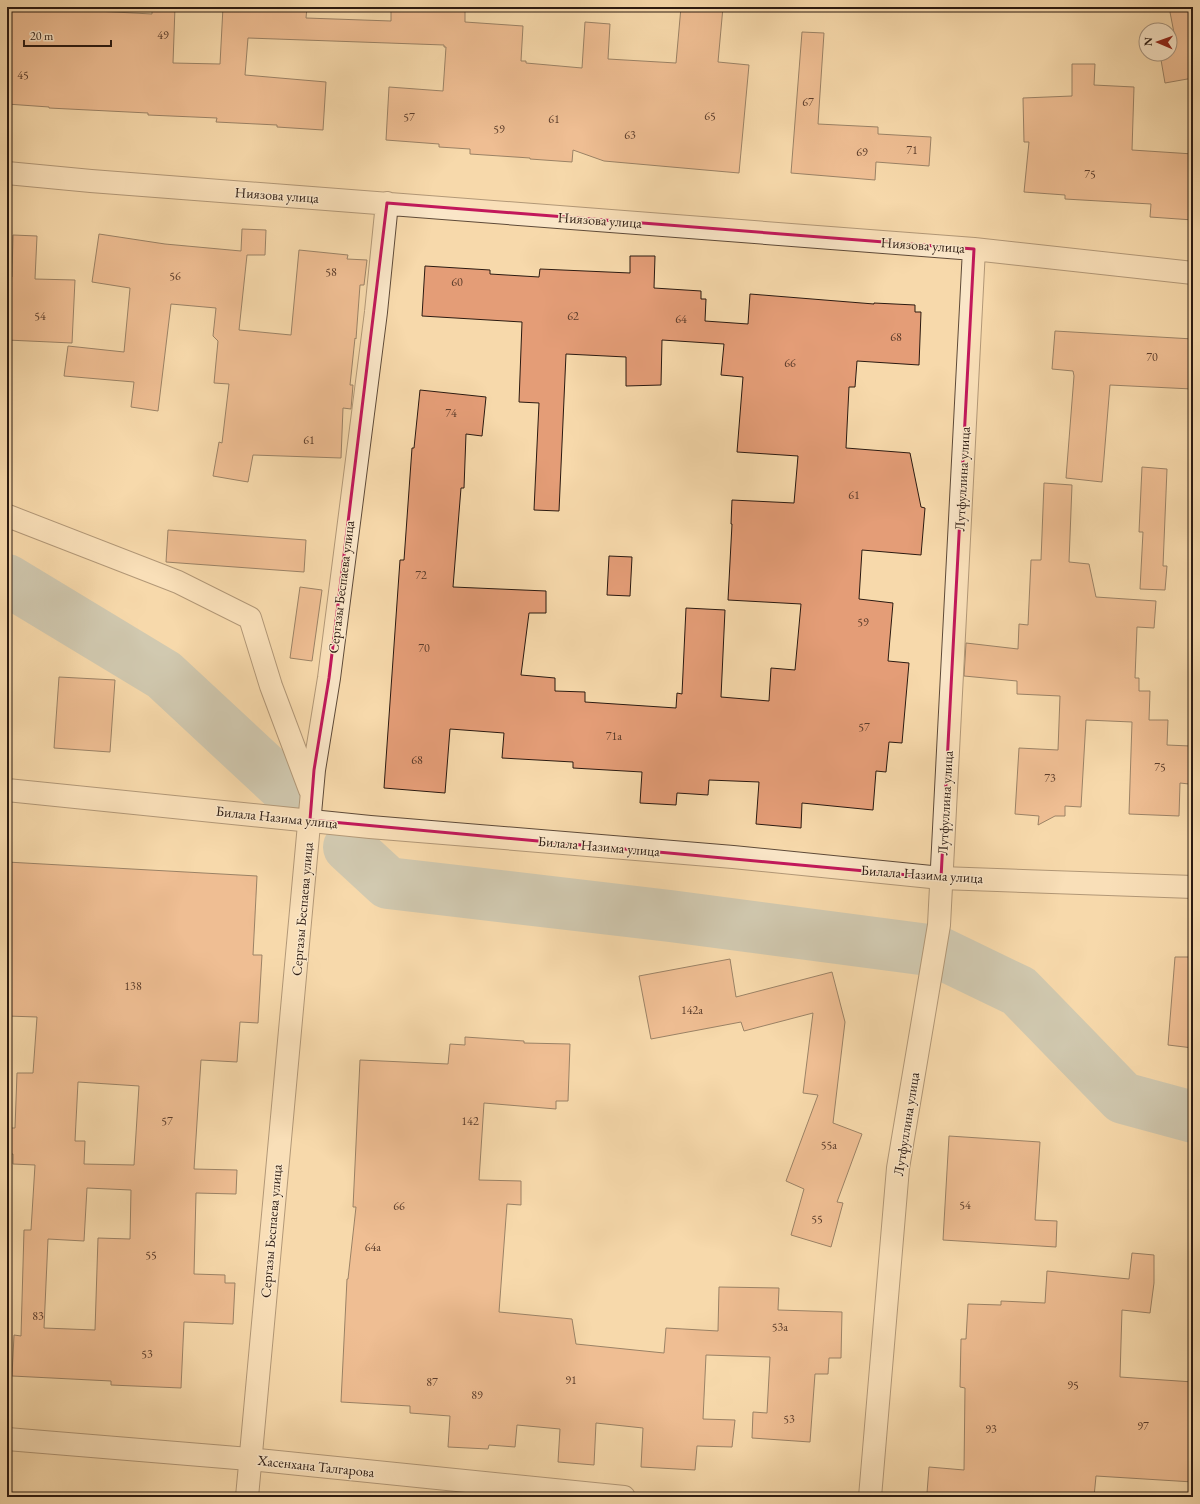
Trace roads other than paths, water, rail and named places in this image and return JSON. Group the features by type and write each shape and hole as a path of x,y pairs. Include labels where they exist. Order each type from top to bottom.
{"street":[{"name":"Ниязова улица","path":"7,173 91,181 974,249 1193,273"},
{"name":"Сергазы Беспаева улица","path":"246,1497 314,770 329,678 372,344 387,203"},
{"name":"Лутфуллина улица","path":"870,1497 898,1168 939,925 974,249"},
{"path":"8,516 178,582 250,618 271,686 312,795"},
{"name":"Билала Назима улица","path":"7,790 370,827 733,857 942,878 1193,887"},
{"name":"Хасенхана Талгарова","path":"7,1439 249,1459 624,1497"}],"waterway":[{"path":"7,580 164,675 293,795"},
{"path":"349,847 388,883 670,916 936,951 1019,991 1123,1098 1193,1117"}]}
